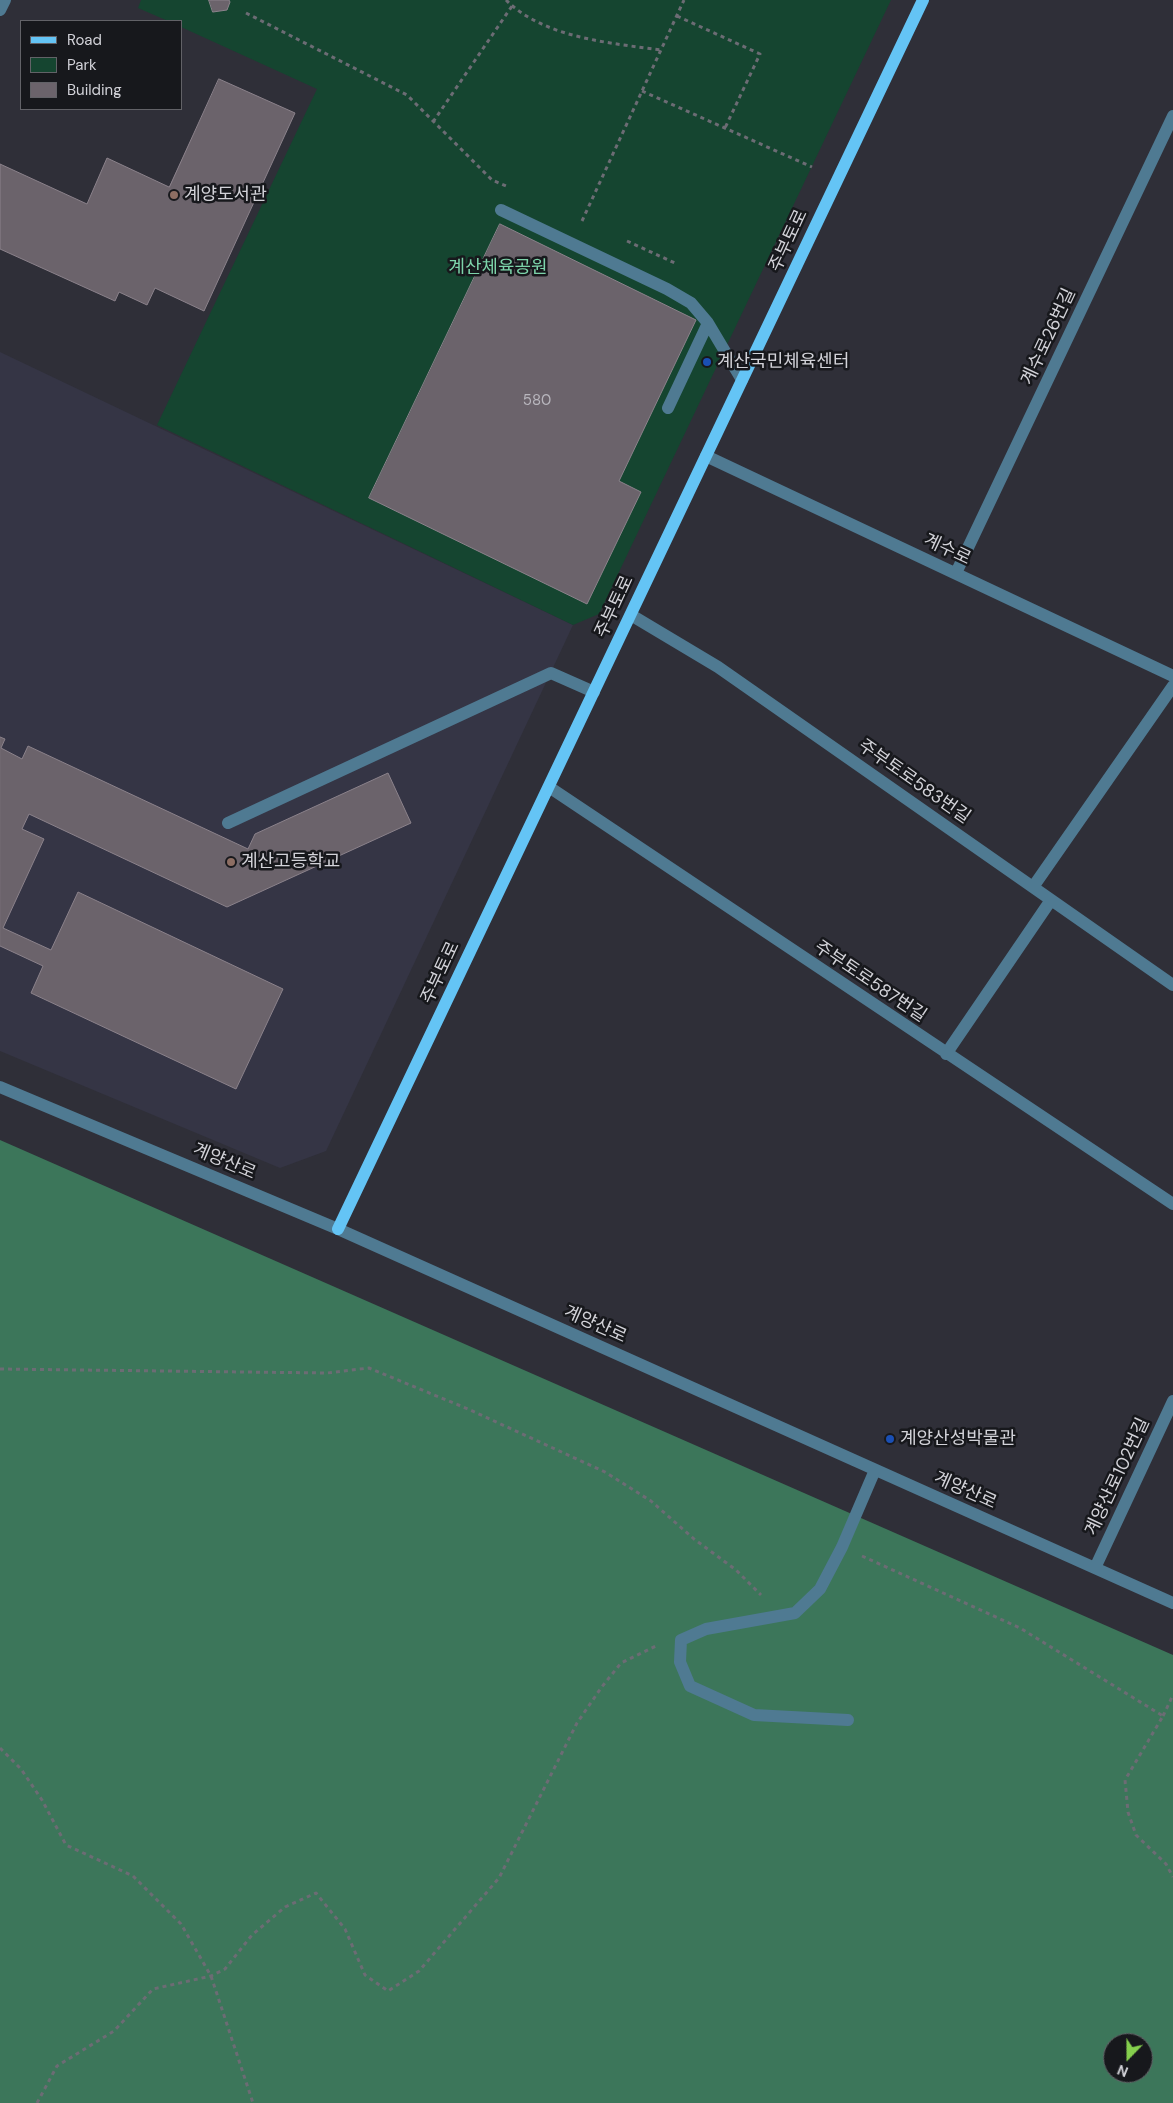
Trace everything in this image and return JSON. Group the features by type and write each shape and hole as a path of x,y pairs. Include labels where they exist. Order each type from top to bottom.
{"main road":[{"name":"주부토로","path":"338,1229 923,0"}],"street":[{"path":"0,10 5,0"},
{"name":"계수로26번길","path":"956,574 1173,116"},
{"path":"501,210 667,289 691,303 708,323 742,380"},
{"path":"668,408 708,323"},
{"name":"계수로","path":"706,456 1173,676"},
{"name":"주부토로583번길","path":"630,615 718,667 1173,985"},
{"path":"228,823 551,673 594,692"},
{"path":"1033,887 1173,686"},
{"name":"주부토로587번길","path":"548,786 946,1054 1173,1204"},
{"path":"946,1054 1051,900"},
{"name":"계양산로","path":"0,1087 338,1229 1173,1603"},
{"name":"계양산로102번길","path":"1095,1568 1173,1401"},
{"path":"848,1720 754,1715 690,1686 680,1662 681,1640 706,1629 795,1613 820,1589 842,1547 875,1470"}],"path":[{"path":"506,0 512,6 545,26 622,45 661,50"},
{"path":"582,221 684,0"},
{"path":"433,122 512,6"},
{"path":"246,13 407,95 492,180 510,188"},
{"path":"677,16 760,54 725,128"},
{"path":"642,91 812,166"},
{"path":"573,217 591,225"},
{"path":"625,240 677,264"},
{"path":"0,1369 327,1373 369,1368 468,1409 605,1472 651,1501 694,1539 736,1570 758,1594 795,1613"},
{"path":"842,1547 1020,1628 1163,1716"},
{"path":"37,2103 57,2066 114,2031 154,1989 211,1976 225,1970 252,1935 285,1907 316,1892 345,1929 365,1975 388,1991 419,1971 499,1878 577,1723 601,1688 621,1664 657,1645 681,1640"},
{"path":"1173,1695 1163,1716 1125,1780 1128,1812 1136,1835 1166,1864 1173,1877"},
{"path":"0,1748 21,1769 42,1800 66,1844 133,1876 181,1924 211,1976 253,2103"}],"shaded area":[{"name":"계산고등학교","path":"0,352 573,625 326,1151 280,1168 0,1051"}],"green space":[{"name":"계산체육공원","path":"141,0 891,0 599,614 573,625 157,425 317,89 182,27 182,20 166,20 138,8"},
{"path":"0,1140 1173,1655 1173,2103 0,2103"}],"building":[{"path":"209,0 229,0 230,2 227,10 213,12"},
{"name":"계양도서관","path":"219,79 295,113 204,311 155,288 147,305 119,292 115,301 0,249 0,164 87,204 107,158 169,187"},
{"path":"500,224 696,320 619,481 641,492 587,604 369,498"},
{"path":"0,737 5,739 1,748 22,759 28,746 248,849 255,834 388,773 411,823 227,907 29,814 22,829 44,839 3,928 51,950 78,892 283,989 236,1089 31,993 43,966 0,946"}],"place":[{"name":"계양도서관","path":"174,195"},
{"name":"계산국민체육센터","path":"707,362"},
{"name":"계산고등학교","path":"231,862"},
{"name":"계양산성박물관","path":"890,1439"}]}
